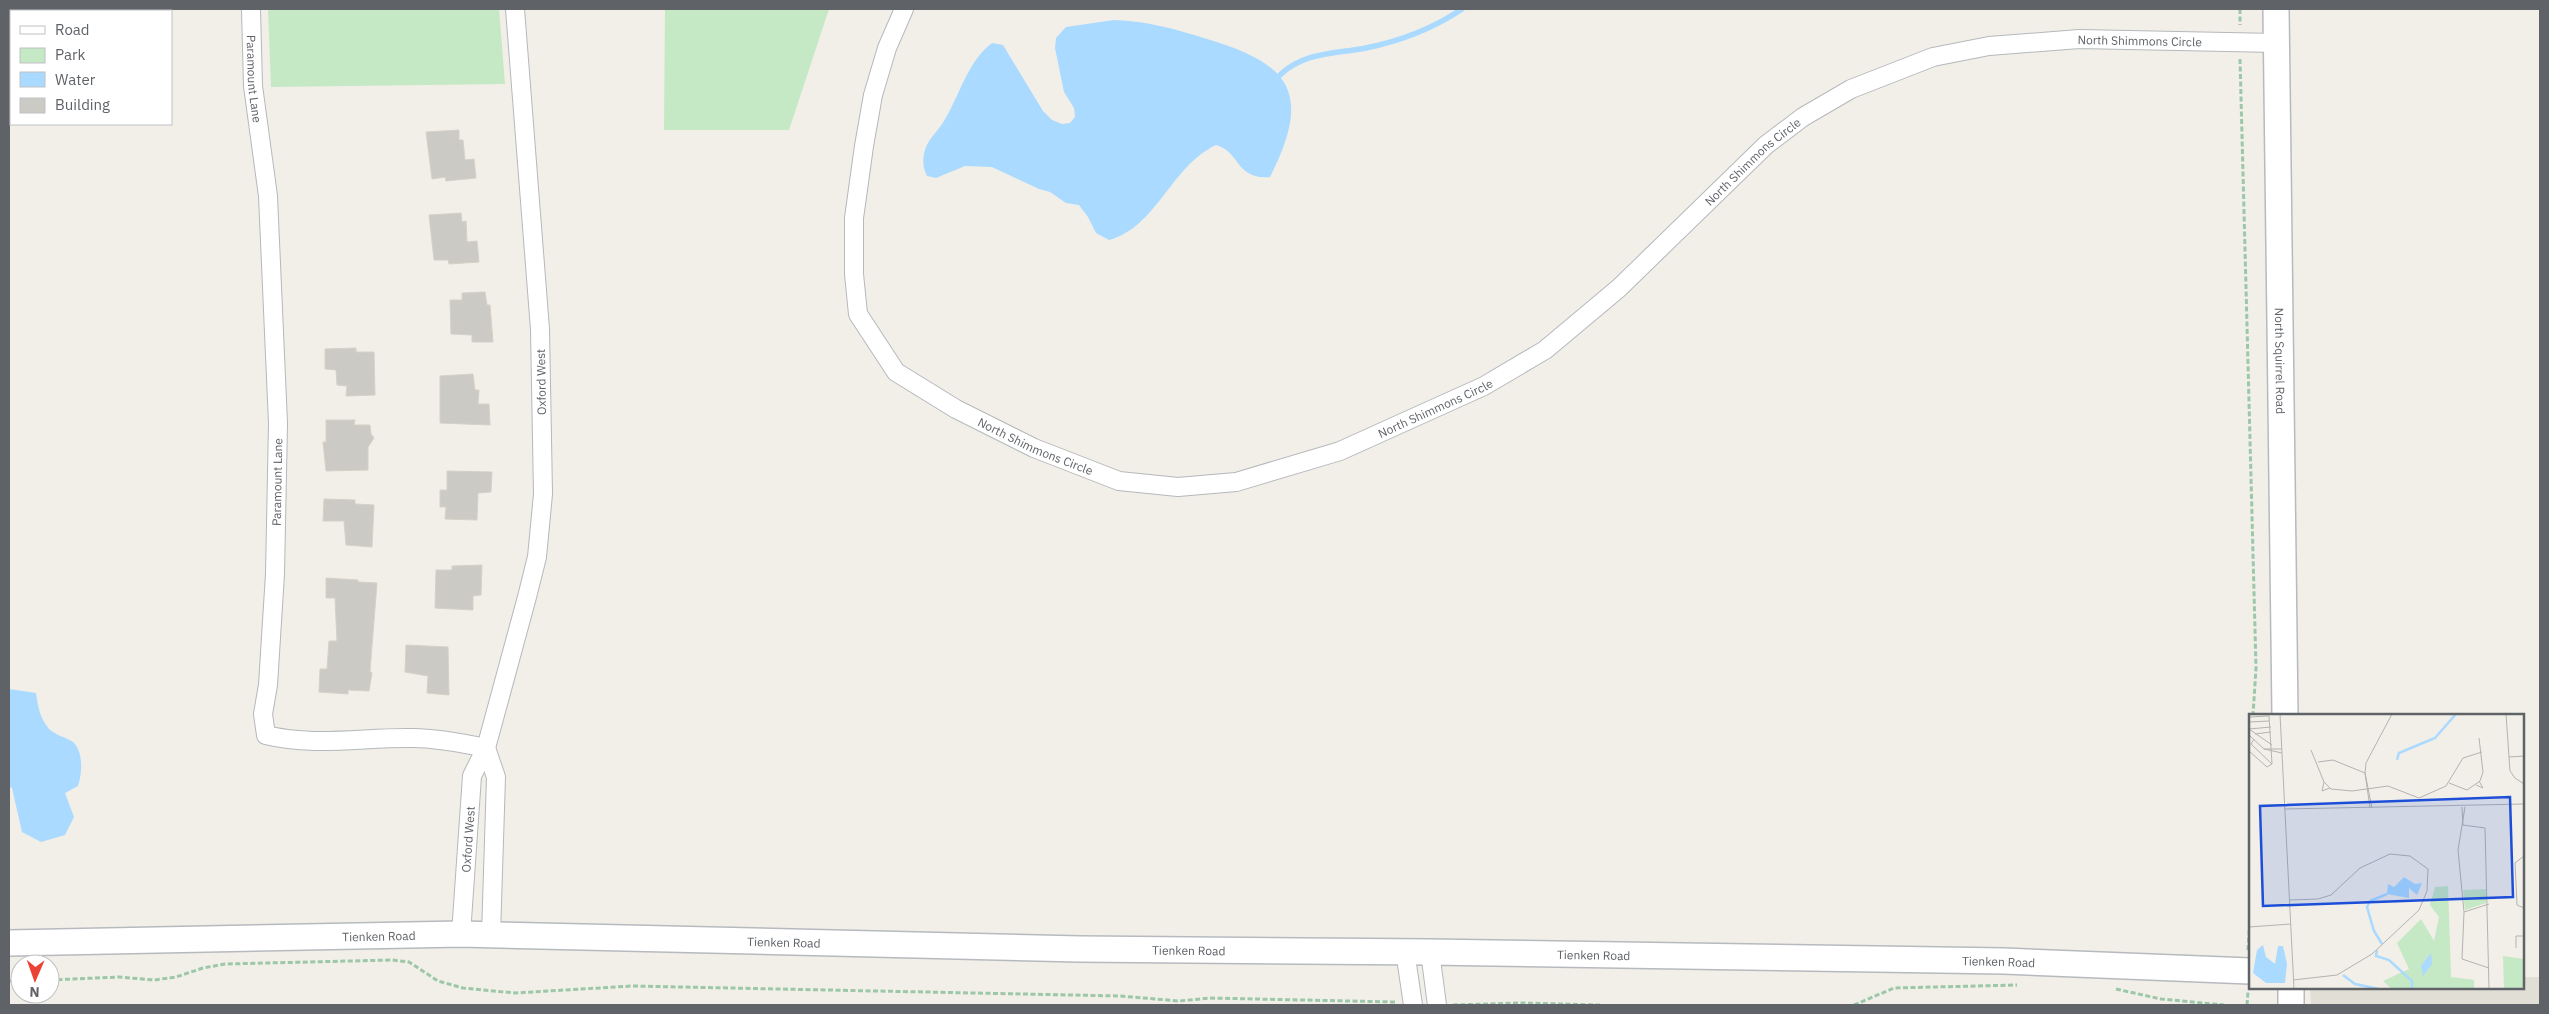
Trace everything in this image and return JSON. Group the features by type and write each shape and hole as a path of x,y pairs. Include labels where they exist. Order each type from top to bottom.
{"street":[{"name":"Paramount Lane","path":"251,9 253,86 268,196 278,423 276,574 268,685 263,714 266,736 288,741 414,738 459,742 486,748"},
{"name":"Oxford West","path":"461,934 472,776 486,748 537,557 543,494 540,329 515,9"},
{"name":"North Shimmons Circle","path":"904,9 884,57 873,95 864,146 854,218 854,274 858,314 896,372 956,409 1034,448 1119,480 1178,487 1236,482 1340,451 1492,382 1545,350 1619,288 1766,145 1803,117 1851,88 1933,56 1990,46 2079,39 2276,43"},
{"name":"North Squirrel Road","path":"2276,9 2285,714"},
{"name":"Oxford West","path":"486,748 496,777 491,935"},
{"name":"Tienken Road","path":"9,943 461,934 1080,949 1405,951 2004,961 2249,959"},
{"path":"1405,951 1413,1004"},
{"path":"1430,952 1437,1005"},
{"path":"2291,989 2291,1005"}],"path":[{"path":"2240,9 2240,28"},
{"path":"2240,54 2256,668 2254,714"},
{"path":"60,980 119,977 154,980 176,977 203,968 225,964 392,960 409,962 438,981 463,988 515,993 632,986 1120,996 1179,1001 1209,998 1413,1004"},
{"path":"1854,1005 1894,988 2019,985"},
{"path":"2112,988 2161,999 2224,1005"},
{"path":"2247,1005 2248,996"},
{"path":"1437,1005 1522,1003 1600,1005"}],"shaded area":[{"path":"2524,977 2540,977 2540,1005 2311,1005 2310,989 2524,989"}],"green space":[{"path":"268,9 499,9 505,84 271,87"},
{"path":"665,9 829,9 789,130 664,130"}],"water":[{"path":"1114,20 1161,26 1207,39 1259,59 1275,72 1286,86 1291,103 1290,124 1283,148 1270,177 1259,177 1250,174 1244,170 1230,153 1216,145 1200,155 1187,167 1140,223 1126,233 1109,240 1096,233 1079,205 1066,203 1050,192 1039,189 992,167 965,166 936,178 927,176 923,161 926,146 950,111 970,69 983,51 992,43 1003,45 1043,111 1052,120 1062,124 1070,123 1075,117 1074,108 1064,92 1055,48 1056,38 1066,27"},
{"path":"9,689 36,693 43,721 51,731 73,742 79,751 81,769 78,786 65,793 74,817 65,835 41,842 22,832 12,788 9,787"}],"building":[{"path":"459,130 459,140 463,140 465,160 474,159 476,178 446,181 445,177 432,179 426,132"},
{"path":"461,213 462,222 466,221 467,242 477,241 479,262 449,264 448,260 434,260 429,215"},
{"path":"485,292 487,305 490,305 493,342 472,342 472,335 451,334 450,300 462,300 462,293"},
{"path":"356,348 356,352 374,352 375,395 346,396 347,386 337,385 336,370 325,369 325,349"},
{"path":"473,374 475,390 479,390 478,404 489,404 490,425 440,423 440,376"},
{"path":"326,420 355,420 354,425 370,425 371,434 374,438 368,447 368,470 326,471 323,442 326,442"},
{"path":"447,471 492,472 491,492 478,493 477,520 445,519 446,507 440,507 440,490 447,490"},
{"path":"324,499 355,500 355,504 374,505 372,547 346,545 344,521 323,521"},
{"path":"482,565 481,595 473,596 473,610 435,608 436,570 452,570 452,566"},
{"path":"326,578 377,583 370,671 372,673 369,691 348,690 348,694 319,692 320,669 327,669 329,641 337,641 335,598 326,598"},
{"path":"406,645 448,647 449,695 427,693 428,676 405,672"}],"waterway":[{"path":"1280,75 1289,67 1320,55 1366,48 1404,38 1428,28 1462,9"}]}
